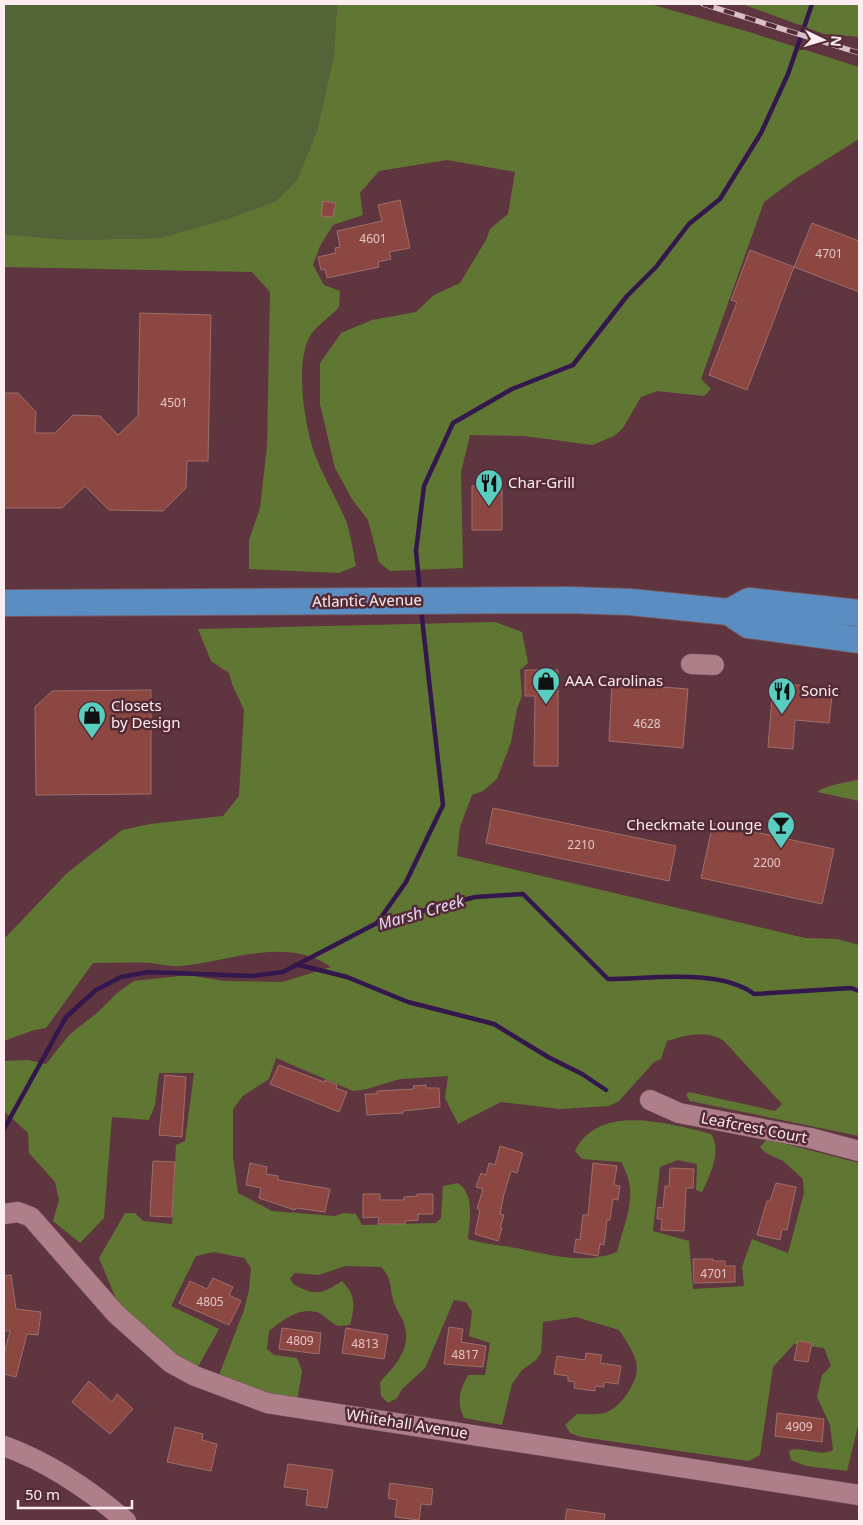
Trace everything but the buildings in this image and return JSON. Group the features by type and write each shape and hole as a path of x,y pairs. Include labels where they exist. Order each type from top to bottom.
{"main road":[{"name":"Atlantic Avenue","path":"4,603 568,600 630,602 729,612 748,625 859,640"},
{"path":"729,612 749,601 859,613"}],"street":[{"path":"691,664 714,666"},
{"name":"Leafcrest Court","path":"650,1100 679,1113 810,1138 859,1151"},
{"name":"Whitehall Avenue","path":"13,1214 31,1217 116,1314 171,1363 195,1376 267,1403 859,1495"},
{"path":"4,1446 25,1454 68,1479 126,1521"}],"green space":[{"path":"4,4 337,4 334,55 317,131 297,180 276,201 230,218 160,238 71,240 4,234"},
{"path":"337,4 650,4 749,32 859,67 859,139 795,179 764,202 701,379 711,389 704,396 657,391 641,397 623,428 614,436 592,445 524,436 470,435 461,472 463,568 390,571 379,562 368,520 352,499 335,468 320,404 320,363 341,333 372,320 416,312 434,295 460,283 486,240 490,229 508,214 515,172 447,160 379,171 360,193 363,215 333,225 320,246 313,265 324,285 340,291 339,307 312,333 306,345 302,376 305,411 311,443 322,472 346,521 352,543 356,566 339,573 249,569 249,540 260,508 267,446 270,292 252,272 4,267 4,234 71,240 160,238 230,218 276,201 297,180 317,131 334,55"},
{"path":"742,4 859,4 859,37 824,34"},
{"path":"495,622 522,632 528,663 520,670 522,696 517,709 511,742 497,779 483,791 472,795 460,827 457,856 805,938 837,939 859,945 859,1136 690,1101 686,1095 689,1092 775,1111 782,1104 723,1040 702,1034 688,1035 667,1041 661,1059 654,1062 619,1101 609,1106 560,1109 501,1102 458,1124 445,1098 448,1076 400,1079 367,1089 353,1091 276,1058 269,1079 243,1096 233,1109 233,1158 238,1193 272,1211 335,1216 344,1213 356,1214 362,1225 436,1223 441,1218 443,1186 458,1183 464,1188 469,1201 468,1239 574,1258 602,1256 617,1252 629,1207 630,1185 621,1162 582,1159 575,1151 586,1136 601,1126 618,1121 637,1120 676,1126 711,1134 715,1148 714,1163 702,1192 696,1190 697,1164 678,1160 660,1167 653,1231 689,1241 693,1289 744,1286 742,1267 752,1239 788,1253 804,1193 803,1179 783,1161 766,1153 760,1147 767,1139 859,1163 859,1422 847,1471 806,1466 791,1460 789,1451 799,1449 822,1453 833,1450 830,1425 817,1397 822,1375 831,1366 824,1348 794,1344 773,1367 760,1455 749,1461 581,1437 570,1433 565,1425 577,1414 604,1413 615,1407 631,1388 637,1369 633,1353 619,1330 576,1317 543,1322 541,1353 536,1360 522,1370 512,1384 502,1425 464,1418 460,1407 460,1396 468,1375 485,1375 490,1343 469,1336 472,1312 466,1302 454,1300 425,1368 402,1389 397,1398 388,1403 381,1396 380,1382 401,1356 406,1341 406,1333 403,1321 394,1303 389,1280 381,1267 345,1266 319,1275 295,1273 290,1278 293,1284 307,1291 323,1291 342,1281 350,1291 353,1301 350,1325 338,1326 319,1313 312,1311 292,1315 280,1323 269,1331 267,1349 274,1355 297,1358 302,1371 297,1401 251,1392 219,1375 244,1310 249,1290 251,1268 244,1258 214,1252 196,1256 171,1306 219,1329 198,1367 156,1342 117,1301 99,1258 125,1213 135,1213 143,1221 172,1224 176,1145 185,1141 194,1073 159,1073 155,1105 149,1120 112,1117 104,1218 80,1243 53,1221 59,1200 55,1182 29,1153 28,1133 5,1112 4,1061 28,1060 46,1064 70,1034 97,1013 117,993 134,981 188,975 224,981 282,982 331,967 314,958 296,953 277,952 258,953 181,966 151,963 93,963 46,1028 34,1030 4,1041 4,939 67,873 122,830 150,824 223,816 239,796 244,710 229,673 211,661 198,629"},
{"path":"859,779 859,801 817,792 832,785"}],"waterway":[{"path":"420,592 416,551 424,486 453,423 512,389 573,365 627,296 656,267 689,224 720,199 761,133 788,74 812,4"},
{"path":"377,923 406,882 443,805 421,609"},
{"name":"Marsh Creek","path":"4,1129 66,1017 96,990 121,977 148,972 252,976 283,972 377,923 475,897 523,894 608,979 703,978 739,986 754,994 851,988 859,991"},
{"path":"299,965 347,977 408,1002 494,1024 548,1057 582,1074 606,1090"}],"railway":[{"path":"703,4 859,53"}],"place":[{"name":"Char-Grill","path":"489,507"},
{"name":"AAA Carolinas","path":"546,705"},
{"name":"Sonic","path":"782,715"},
{"name":"Closets by Design","path":"92,739"},
{"name":"Checkmate Lounge","path":"781,849"}]}
